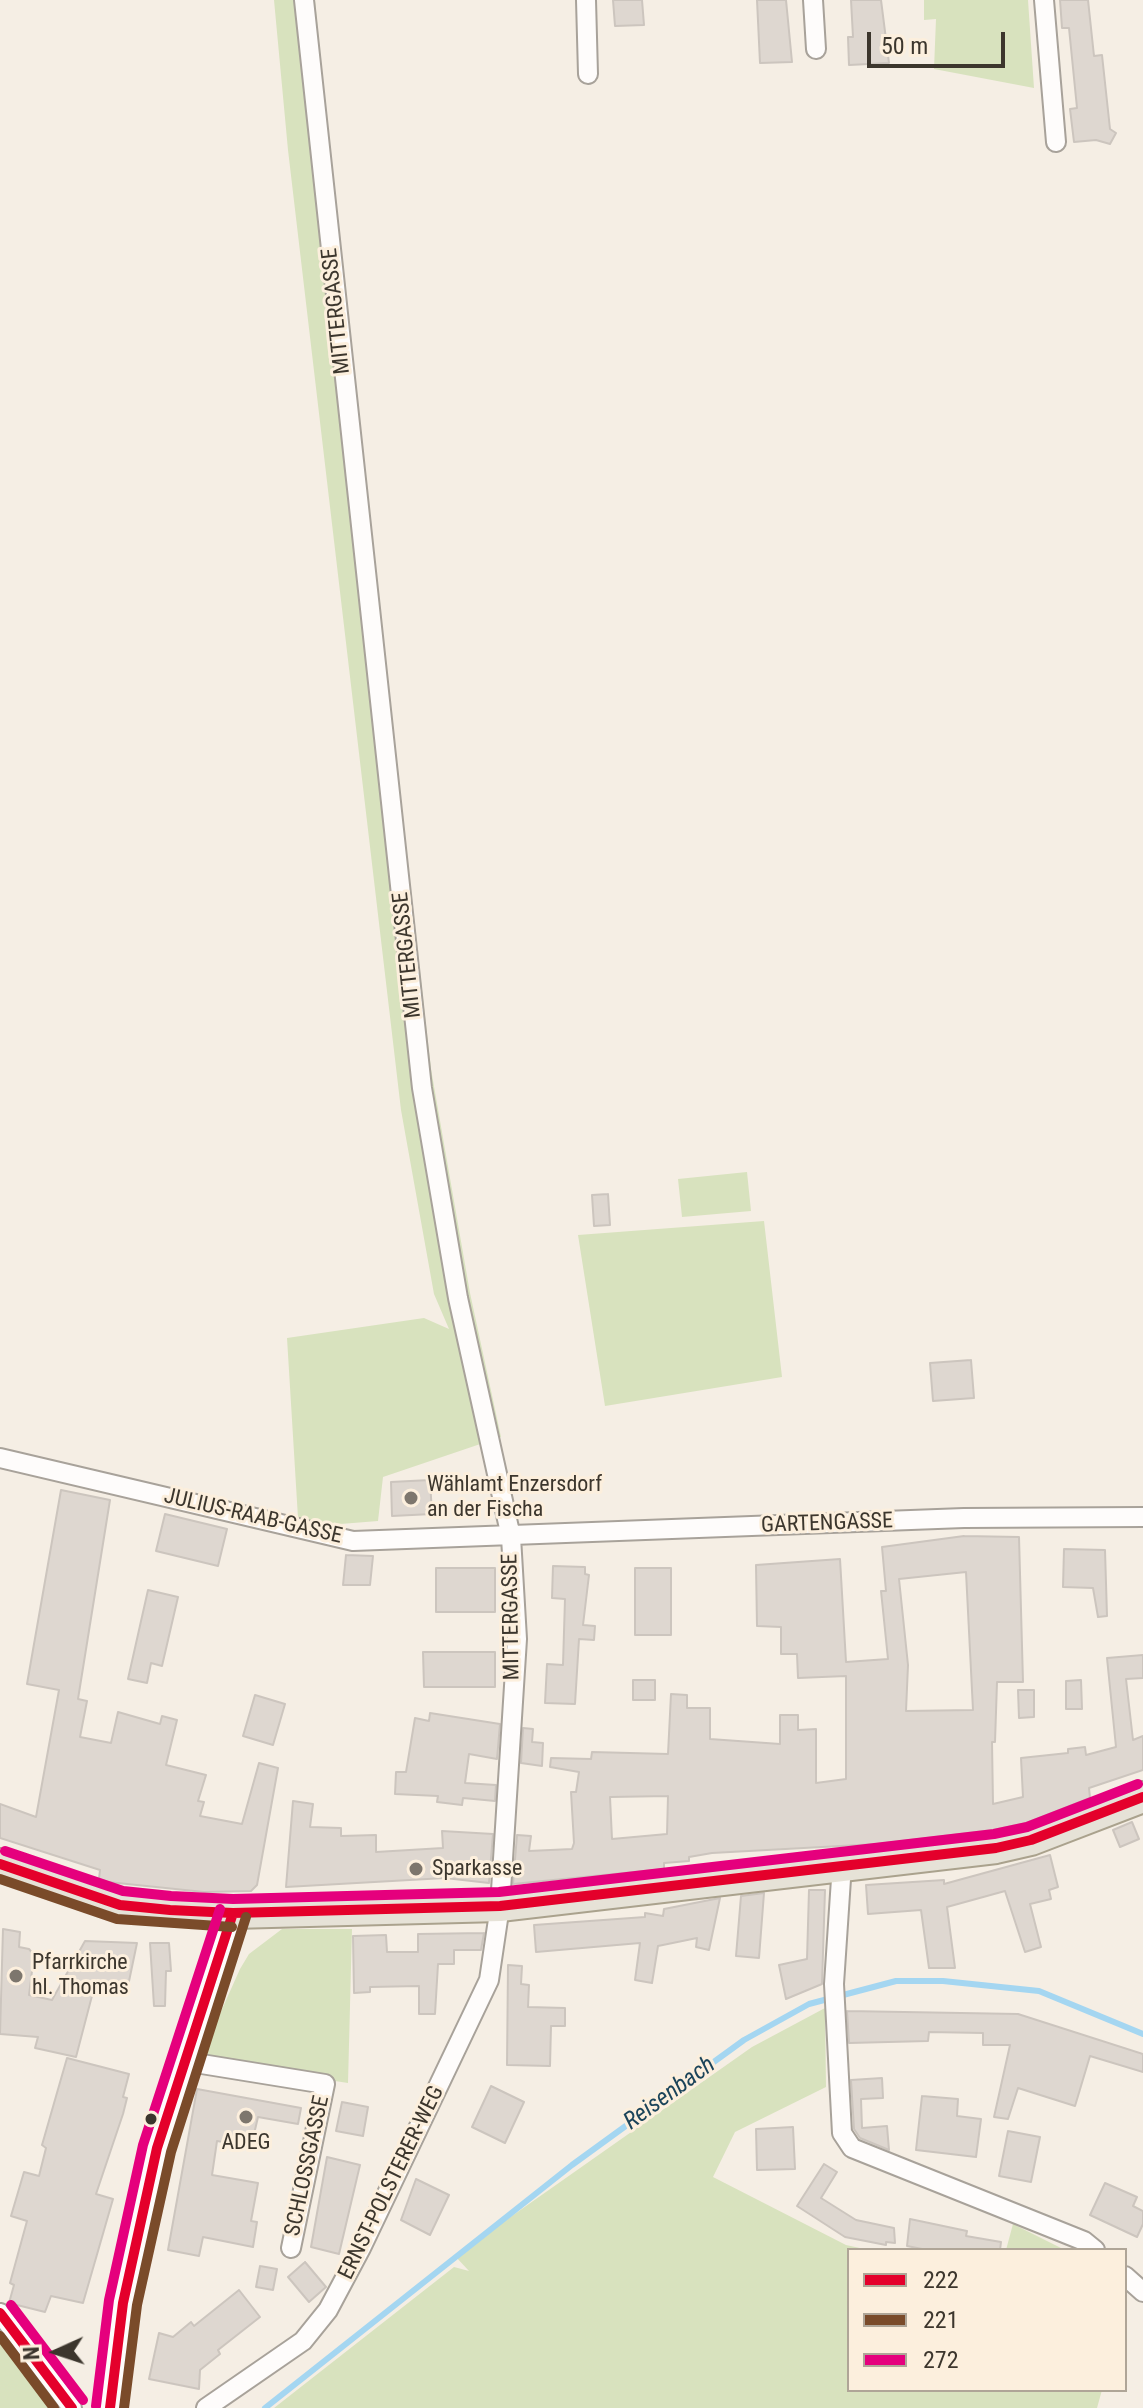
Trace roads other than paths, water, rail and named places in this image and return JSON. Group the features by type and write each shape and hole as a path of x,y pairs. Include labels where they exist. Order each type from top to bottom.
{"main road":[{"path":"0,1864 120,1905 233,1913 500,1906 1008,1846 1143,1797"}],"street":[{"name":"MITTERGASSE","path":"304,0 422,1088 458,1298 511,1537 517,1639 500,1906"},
{"path":"586,0 588,74"},
{"path":"813,0 816,49"},
{"path":"1044,0 1056,142"},
{"name":"JULIUS-RAAB-GASSE","path":"0,1458 353,1541 511,1537"},
{"name":"GARTENGASSE","path":"511,1537 964,1518 1143,1517"},
{"path":"842,1864 834,1984 842,2133 852,2148 1084,2241 1093,2248"},
{"name":"ERNST-POLSTERER-WEG","path":"206,2408 303,2341 342,2287 489,1980 500,1906"},
{"path":"110,2408 123,2303 157,2148 233,1913"},
{"name":"SCHLOSSGASSE","path":"183,2061 325,2084 291,2248"},
{"path":"1127,2278 1143,2292"},
{"path":"0,2313 72,2408"}],"waterway":[{"name":"Reisenbach","path":"265,2408 572,2165 744,2040 809,2004 896,1981 943,1981 1039,1991 1143,2034"},
{"name":"Reisenbach","path":"0,2334 28,2363 57,2408"}],"place":[{"name":"Wählamt Enzersdorf an der Fischa","path":"411,1498"},
{"name":"Sparkasse","path":"416,1869"},
{"name":"Pfarrkirche hl. Thomas","path":"16,1976"},
{"name":"ADEG","path":"246,2117"}]}
